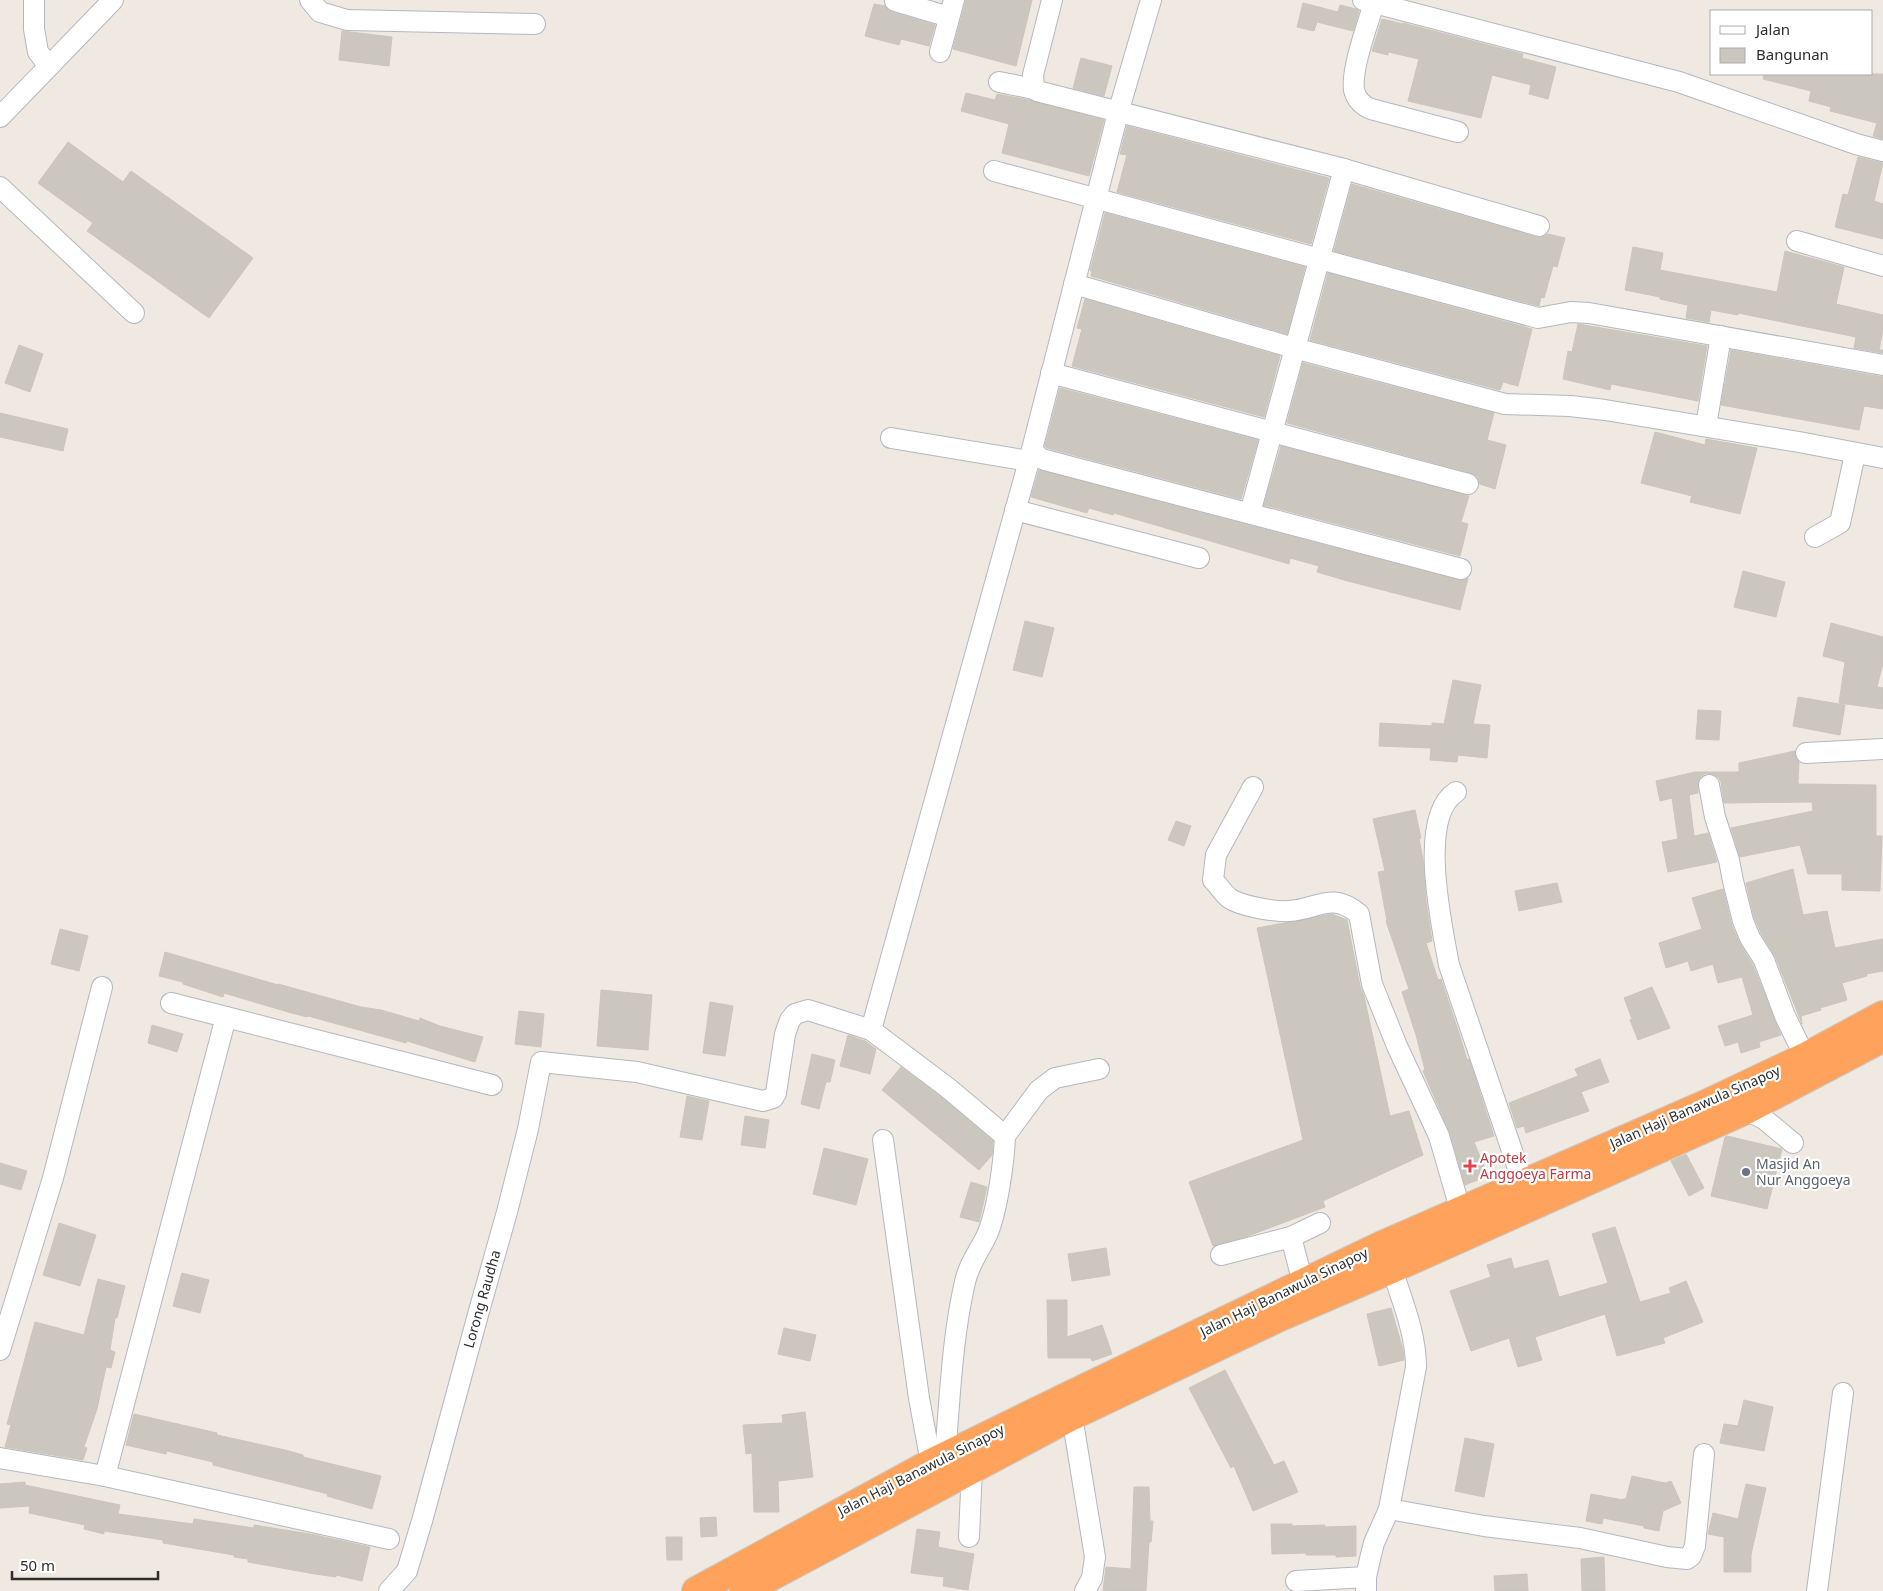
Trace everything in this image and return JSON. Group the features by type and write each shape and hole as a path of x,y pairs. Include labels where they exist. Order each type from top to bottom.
{"highway":[{"name":"Jalan Haji Banawula Sinapoy","path":"744,1591 972,1467 1072,1416 1278,1318 1392,1269 1655,1139 1708,1103 1805,1057 1883,1016"},
{"name":"Jalan Haji Banawula Sinapoy","path":"696,1591 938,1460 1382,1245 1461,1212 1523,1183 1746,1110 1883,1038"}],"street":[{"path":"34,0 34,29 38,52 49,66"},
{"path":"0,117 113,0"},
{"path":"310,0 320,12 346,20 535,24"},
{"path":"1034,89 1033,74 1052,0"},
{"path":"1005,1136 948,1088 871,1030 1031,456 1118,113 1150,0"},
{"path":"895,1 951,9 940,52"},
{"path":"1458,132 1371,109 1364,106 1358,99 1354,90 1356,68 1368,1 1679,82 1856,144 1883,151"},
{"path":"999,82 1034,89 1042,93 1118,113 1344,169 1539,226"},
{"path":"1250,513 1344,169"},
{"path":"994,171 1538,318 1571,312 1589,314 1883,365"},
{"path":"0,187 134,313"},
{"path":"1798,241 1883,266"},
{"path":"1074,284 1294,348 1506,404 1570,406 1706,426 1883,458"},
{"path":"1706,426 1721,336"},
{"path":"1051,373 1468,484"},
{"path":"890,438 1040,458 1461,569"},
{"path":"1815,537 1840,523 1855,454"},
{"path":"1015,510 1199,558"},
{"path":"1806,753 1883,749"},
{"path":"1709,785 1715,817 1726,848 1743,921 1750,938 1764,960 1785,1016 1805,1057"},
{"path":"1253,786 1216,855 1214,880 1229,898 1250,906 1289,911 1337,901 1350,906 1358,914 1372,984 1397,1046 1439,1136 1461,1212"},
{"path":"1456,792 1449,797 1438,816 1434,849 1449,965 1523,1183"},
{"path":"0,1350 53,1178 102,986"},
{"path":"171,1003 492,1085"},
{"name":"Lorong Raudha","path":"389,1591 407,1571 422,1520 507,1212 528,1129 541,1062 637,1072 763,1101 773,1098 778,1088 785,1034 790,1020 795,1014 808,1010 871,1030"},
{"path":"105,1476 226,1017"},
{"path":"938,1460 956,1331 965,1282 970,1265 992,1222 1004,1162 1005,1136 1039,1090 1055,1078 1099,1069"},
{"path":"1746,1110 1764,1119 1793,1142"},
{"path":"883,1140 917,1380 938,1460"},
{"path":"1221,1255 1291,1237 1320,1222"},
{"path":"1291,1237 1303,1283"},
{"path":"1296,1582 1366,1584 1374,1543 1389,1508 1416,1367 1416,1348 1413,1332 1392,1269"},
{"path":"1818,1591 1843,1393"},
{"path":"1072,1416 1095,1557 1092,1578 1085,1591"},
{"path":"1389,1508 1484,1526 1580,1538 1667,1557 1687,1559 1691,1556 1695,1546 1704,1454"},
{"path":"0,1458 105,1476 389,1540"},
{"path":"969,1537 972,1467"}],"building":[{"path":"966,0 1032,0 1016,66 953,49"},
{"path":"1303,3 1338,12 1340,5 1356,9 1359,11 1353,31 1317,22 1314,31 1297,27"},
{"path":"874,4 885,6 892,12 935,25 929,46 901,39 899,45 865,36"},
{"path":"1382,19 1523,54 1522,58 1556,67 1548,99 1529,94 1531,85 1492,75 1481,118 1408,101 1419,59 1388,52 1388,55 1372,51"},
{"path":"342,31 392,37 389,66 339,60"},
{"path":"1081,58 1112,66 1104,96 1073,88"},
{"path":"1883,74 1883,139 1873,136 1877,123 1830,111 1831,107 1809,101 1811,91 1763,79 1764,75"},
{"path":"966,93 995,100 997,94 1029,100 1104,120 1089,176 1002,153 1009,124 961,111"},
{"path":"1127,126 1329,178 1311,244 1117,192 1127,155 1120,154"},
{"path":"68,142 123,182 131,171 253,258 209,318 87,231 93,223 38,183"},
{"path":"1858,157 1883,163 1874,201 1883,204 1883,239 1835,227 1843,194 1848,195"},
{"path":"1352,184 1536,237 1548,234 1565,238 1557,267 1553,266 1544,298 1541,297 1539,306 1334,251"},
{"path":"1105,213 1305,267 1287,334 1091,276 1092,271 1090,271"},
{"path":"1633,247 1663,253 1660,270 1777,292 1785,251 1844,267 1836,304 1883,315 1883,330 1879,350 1883,350 1883,353 1854,348 1856,337 1738,313 1738,315 1711,310 1709,322 1686,318 1688,305 1625,290"},
{"path":"1328,273 1532,329 1518,386 1503,382 1500,390 1310,340"},
{"path":"1085,299 1280,356 1264,417 1072,366 1082,329 1077,328"},
{"path":"1578,324 1707,346 1698,401 1611,384 1610,390 1563,379 1568,351 1572,352"},
{"path":"19,345 43,354 30,392 5,383"},
{"path":"1731,350 1883,377 1883,409 1864,406 1859,430 1721,405"},
{"path":"1303,363 1494,413 1487,440 1506,445 1495,489 1480,484 1477,476 1471,473 1287,423"},
{"path":"1060,388 1258,440 1241,499 1047,448 1045,446"},
{"path":"0,413 68,429 63,451 0,437"},
{"path":"1655,432 1705,445 1706,439 1757,448 1740,514 1690,502 1692,496 1641,483"},
{"path":"1281,446 1469,496 1461,522 1468,524 1460,556 1264,505"},
{"path":"1039,470 1458,580 1468,578 1460,610 1317,572 1319,566 1290,558 1289,564 1114,513 1113,515 1089,508 1087,513 1031,497"},
{"path":"1743,571 1785,582 1776,617 1734,607"},
{"path":"1025,621 1054,628 1042,677 1013,670"},
{"path":"1831,623 1883,637 1883,663 1877,687 1883,688 1883,709 1839,703 1845,662 1823,656"},
{"path":"1453,680 1481,685 1473,724 1490,725 1487,758 1458,755 1457,762 1430,760 1431,748 1379,746 1380,723 1432,726 1432,723 1444,724"},
{"path":"1798,697 1845,705 1840,735 1793,726"},
{"path":"1698,710 1721,711 1719,740 1696,739"},
{"path":"1795,751 1796,759 1799,762 1798,784 1876,785 1876,836 1882,836 1880,891 1842,890 1842,874 1808,874 1800,845 1740,857 1731,828 1813,811 1812,802 1724,803 1721,782 1718,777 1706,773 1701,776 1698,782 1698,793 1689,795 1694,836 1708,833 1717,862 1668,872 1662,842 1678,839 1672,798 1660,801 1656,781 1695,772 1739,772 1739,763"},
{"path":"1415,810 1421,838 1419,839 1432,941 1426,943 1438,980 1441,979 1494,1136 1474,1142 1488,1176 1465,1185 1450,1133 1423,1071 1425,1070 1416,1035 1402,992 1409,989 1386,921 1378,872 1385,871 1373,819"},
{"path":"1176,821 1191,826 1184,846 1168,840"},
{"path":"1793,869 1803,915 1827,911 1835,948 1883,939 1883,971 1866,974 1867,976 1842,983 1847,1000 1801,1016 1802,1024 1775,956 1754,917 1746,883"},
{"path":"1557,883 1562,902 1519,911 1515,891"},
{"path":"1723,889 1732,926 1753,965 1781,1035 1759,1042 1760,1047 1741,1053 1738,1042 1725,1046 1718,1026 1753,1015 1742,977 1718,983 1713,964 1691,971 1688,961 1666,968 1659,943 1702,929 1692,898"},
{"path":"1332,914 1347,920 1390,1116 1409,1111 1423,1155 1323,1201 1325,1207 1248,1236 1213,1246 1189,1182 1303,1140 1257,928"},
{"path":"60,929 88,936 79,971 51,964"},
{"path":"165,952 278,985 419,1021 420,1018 440,1026 483,1037 475,1062 407,1041 406,1043 224,993 223,997 183,984 183,982 159,976"},
{"path":"1652,987 1670,1028 1638,1040 1624,998"},
{"path":"601,990 652,995 648,1050 597,1046"},
{"path":"710,1002 733,1006 725,1056 703,1053"},
{"path":"519,1011 544,1014 541,1047 515,1044"},
{"path":"152,1025 183,1034 177,1052 148,1043"},
{"path":"848,1035 865,1041 876,1049 870,1074 840,1066"},
{"path":"812,1054 835,1060 830,1082 826,1082 819,1109 801,1104"},
{"path":"1600,1059 1609,1082 1581,1092 1589,1111 1526,1133 1524,1126 1517,1128 1509,1103 1578,1076 1575,1069"},
{"path":"901,1067 941,1097 993,1141 992,1155 979,1170 882,1090"},
{"path":"687,1096 709,1101 702,1140 680,1137"},
{"path":"745,1116 769,1120 765,1148 741,1145"},
{"name":"Masjid An Nur Anggoeya","path":"1725,1137 1782,1149 1767,1209 1711,1196"},
{"path":"824,1148 868,1159 856,1205 813,1194"},
{"path":"1686,1154 1704,1188 1689,1196 1671,1161"},
{"path":"0,1163 27,1171 21,1190 0,1184"},
{"path":"971,1182 987,1187 979,1222 960,1217"},
{"path":"59,1223 96,1235 80,1286 43,1275"},
{"path":"1615,1227 1640,1302 1671,1293 1669,1288 1686,1281 1703,1322 1663,1338 1665,1343 1617,1356 1605,1314 1535,1337 1542,1360 1518,1367 1509,1338 1471,1351 1450,1291 1491,1277 1487,1265 1511,1258 1514,1269 1548,1260 1559,1297 1608,1283 1592,1234"},
{"path":"1106,1248 1110,1275 1072,1281 1068,1254"},
{"path":"182,1273 209,1280 200,1313 173,1306"},
{"path":"98,1279 125,1286 117,1318 115,1318 110,1350 115,1352 111,1368 106,1367 97,1409 84,1447 87,1448 83,1460 5,1447 11,1425 7,1424 35,1322 84,1335"},
{"path":"1047,1300 1067,1300 1067,1337 1102,1325 1112,1354 1092,1361 1091,1358 1048,1358"},
{"path":"1391,1308 1404,1360 1379,1366 1367,1314"},
{"path":"784,1328 816,1335 810,1361 778,1354"},
{"path":"1225,1370 1274,1465 1284,1461 1298,1492 1253,1511 1234,1466 1231,1468 1189,1388"},
{"path":"1744,1400 1773,1407 1764,1451 1720,1443 1724,1424 1738,1426"},
{"path":"805,1412 813,1477 778,1481 779,1512 754,1512 752,1453 746,1454 743,1425 783,1423 782,1415"},
{"path":"134,1414 285,1450 303,1455 303,1457 381,1476 372,1509 327,1496 328,1494 213,1465 213,1462 167,1451 166,1454 126,1445"},
{"path":"1465,1438 1494,1444 1484,1497 1455,1491"},
{"path":"1632,1476 1665,1483 1671,1481 1681,1503 1663,1511 1659,1531 1603,1518 1602,1524 1586,1521 1591,1494 1626,1499"},
{"path":"25,1482 25,1485 120,1505 118,1514 193,1524 194,1519 254,1528 254,1525 310,1534 370,1547 362,1581 336,1575 336,1577 315,1574 248,1562 248,1559 234,1557 234,1555 163,1543 163,1540 104,1531 104,1534 84,1529 85,1525 29,1513 30,1506 0,1508 0,1484"},
{"path":"1746,1484 1766,1488 1751,1555 1751,1572 1724,1572 1724,1537 1708,1534 1713,1513 1738,1519"},
{"path":"1134,1487 1149,1487 1150,1521 1153,1521 1151,1542 1149,1542 1146,1591 1103,1591 1106,1567 1131,1569"},
{"path":"716,1517 717,1536 701,1537 700,1518"},
{"path":"1271,1524 1292,1524 1292,1526 1325,1525 1325,1527 1356,1526 1356,1556 1336,1557 1336,1555 1306,1555 1306,1553 1272,1554"},
{"path":"917,1529 940,1532 938,1547 974,1554 968,1590 943,1586 944,1577 911,1573"},
{"path":"666,1537 682,1537 682,1560 667,1560"},
{"path":"1604,1557 1605,1591 1582,1591 1581,1559"},
{"path":"1527,1574 1528,1591 1495,1591 1494,1576"}],"place":[{"name":"Apotek Anggoeya Farma","path":"1470,1166"},
{"name":"Masjid An Nur Anggoeya","path":"1746,1172"}]}
